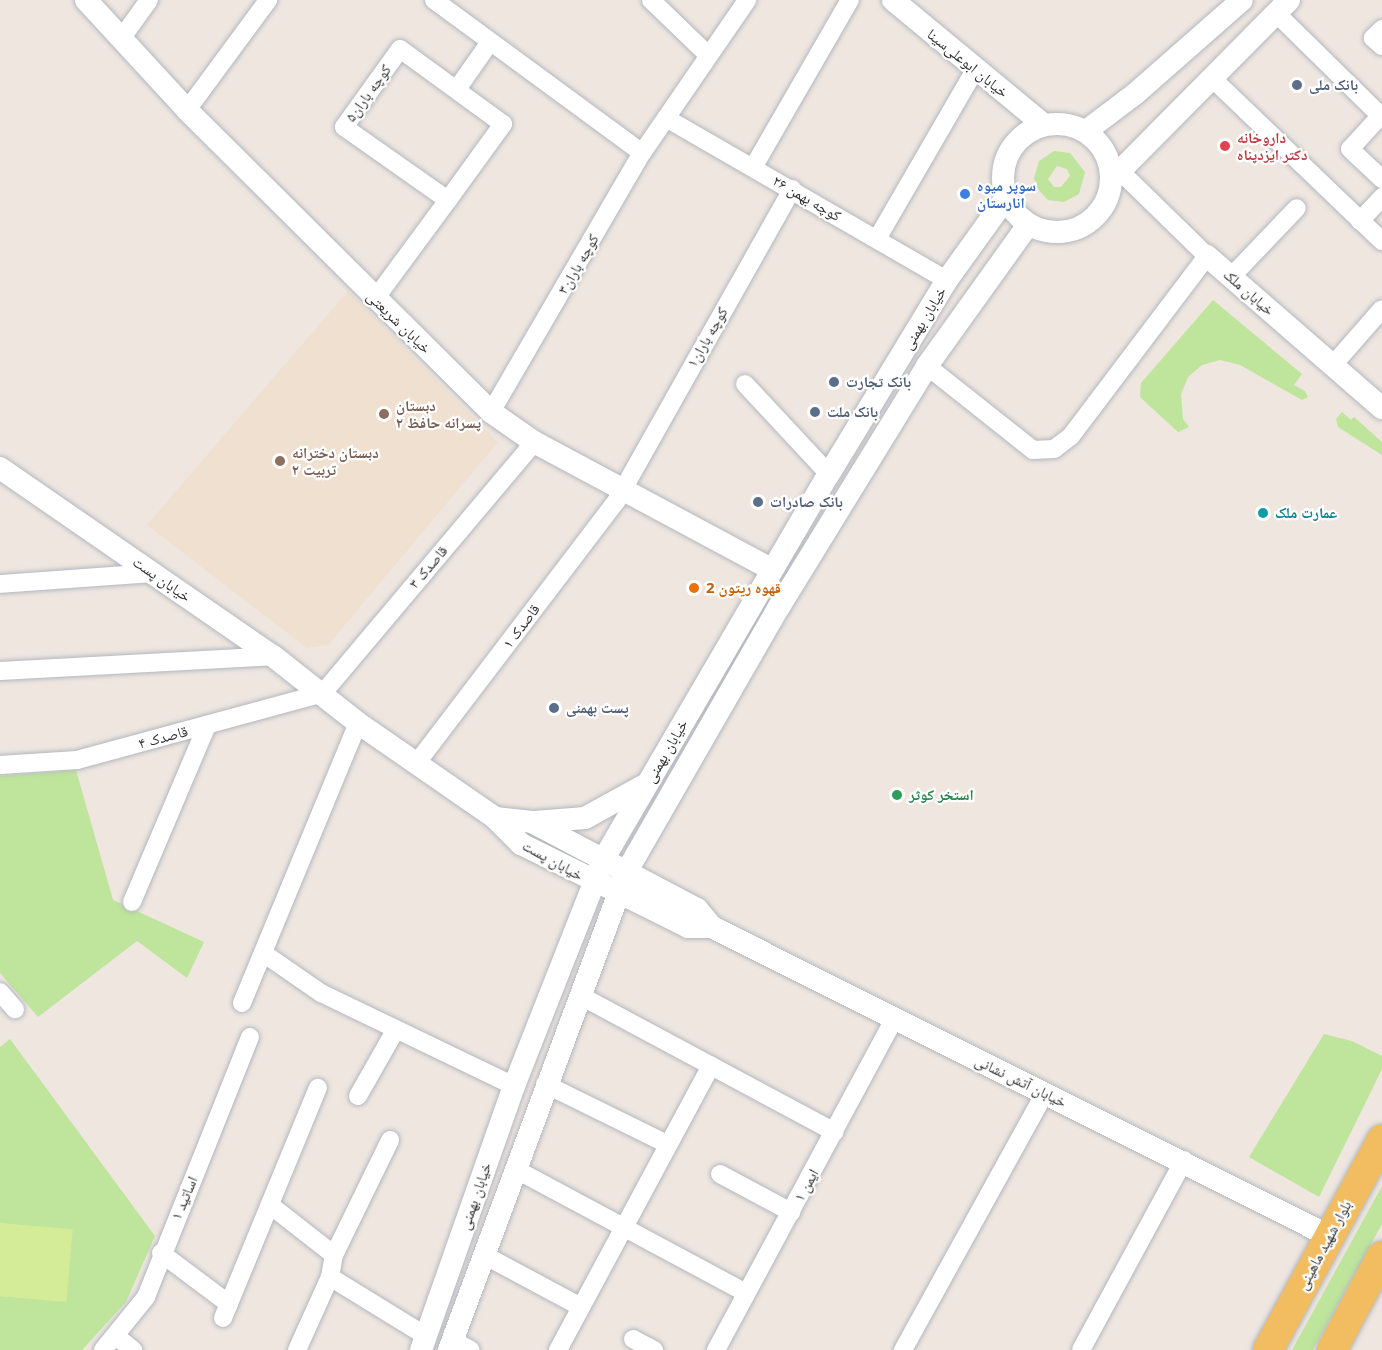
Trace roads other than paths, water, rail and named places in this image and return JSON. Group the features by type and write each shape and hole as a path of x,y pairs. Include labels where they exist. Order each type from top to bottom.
{"main road":[{"name":"بلوار شهید ماهینی","path":"1268,1350 1382,1140"},
{"path":"1332,1350 1382,1256"}],"street":[{"name":"خیابان شریعتی","path":"86,0 187,110 375,299 491,411 534,442 621,486 771,569"},
{"path":"121,39 149,0"},
{"path":"187,110 268,0"},
{"path":"434,0 642,153"},
{"path":"651,0 708,55"},
{"name":"کوچه باران۳","path":"491,411 642,153 747,0"},
{"path":"754,166 850,0"},
{"name":"خیابان ابوعلی‌سینا","path":"893,0 1044,125"},
{"path":"1214,26 1224,0"},
{"path":"1086,131 1214,26 1242,0"},
{"path":"1116,176 1102,148 1086,131 1061,124 1044,125 1017,140 1008,153 1003,167 1005,198 1028,225 1059,233 1089,222 1101,211 1116,176 1282,6 1382,115 1350,149 1382,178"},
{"path":"1382,28 1373,38 1382,46"},
{"path":"457,89 490,42"},
{"name":"کوچه باران۵","path":"375,299 448,200 503,124 400,49 344,127 448,200"},
{"path":"878,239 975,70"},
{"path":"1213,79 1382,241"},
{"name":"کوچه بهمن ۲۶","path":"666,118 754,166 947,280"},
{"name":"خیابان ملک","path":"1116,176 1160,210 1207,256 1382,408"},
{"name":"کوچه باران۱","path":"621,486 792,189"},
{"path":"1360,221 1382,197"},
{"name":"خیابان بهمنی","path":"423,1343 514,1086 603,860 771,569 947,280 1005,198"},
{"path":"1231,276 1297,208"},
{"name":"خیابان بهمنی","path":"457,1347 484,1255 545,1084 627,871 779,607 927,366 1028,225"},
{"path":"927,366 1033,450 1054,449 1071,436 1207,256"},
{"path":"1333,365 1382,309"},
{"path":"745,384 829,474"},
{"name":"قاصدک ۳","path":"323,693 534,442"},
{"name":"خیابان پست","path":"0,468 273,656 323,693 358,723 495,818 521,844 617,892"},
{"name":"قاصدک ۱","path":"416,764 617,500 621,486"},
{"path":"0,584 155,573"},
{"path":"0,671 273,656"},
{"name":"قاصدک ۴","path":"0,765 77,760 323,693"},
{"path":"242,1003 358,723"},
{"path":"132,902 207,725"},
{"path":"532,822 585,818 647,784"},
{"name":"خیابان پست","path":"495,818 532,822 627,871"},
{"name":"خیابان آتش نشانی","path":"627,871 697,909 712,927 894,1020 1184,1160 1329,1236"},
{"name":"خیابان آتش نشانی","path":"617,892 688,927 712,927"},
{"path":"263,952 321,993 395,1031 514,1086"},
{"path":"0,992 15,1009"},
{"path":"579,994 835,1132"},
{"name":"ایمن ۱","path":"716,1350 894,1020"},
{"path":"358,1096 395,1031"},
{"name":"اساتید ۱","path":"104,1350 117,1337 146,1297 161,1253 250,1037"},
{"path":"558,1350 711,1066"},
{"path":"545,1084 668,1144"},
{"path":"161,1253 226,1311 318,1088"},
{"path":"903,1350 1045,1093"},
{"path":"297,1350 330,1277 334,1255 390,1140"},
{"path":"1081,1350 1184,1160"},
{"path":"515,1169 746,1293"},
{"path":"720,1174 791,1212"},
{"path":"270,1204 334,1255"},
{"path":"484,1255 581,1306"},
{"path":"330,1277 423,1343"},
{"path":"117,1337 133,1350"},
{"path":"633,1339 654,1350"}],"place":[{"name":"بانک ملی","path":"1297,85"},
{"name":"داروخانه دکتر ایزدپناه","path":"1225,146"},
{"name":"سوپر میوه انارستان","path":"965,194"},
{"name":"بانک تجارت","path":"834,382"},
{"name":"بانک ملت","path":"815,412"},
{"name":"دبستان پسرانه حافظ ۲","path":"384,414"},
{"name":"دبستان دخترانه تربیت ۲","path":"280,461"},
{"name":"بانک صادرات","path":"758,502"},
{"name":"عمارت ملک","path":"1263,513"},
{"name":"قهوه ریتون 2","path":"694,588"},
{"name":"پست بهمنی","path":"554,708"},
{"name":"استخر کوثر","path":"897,795"}]}
